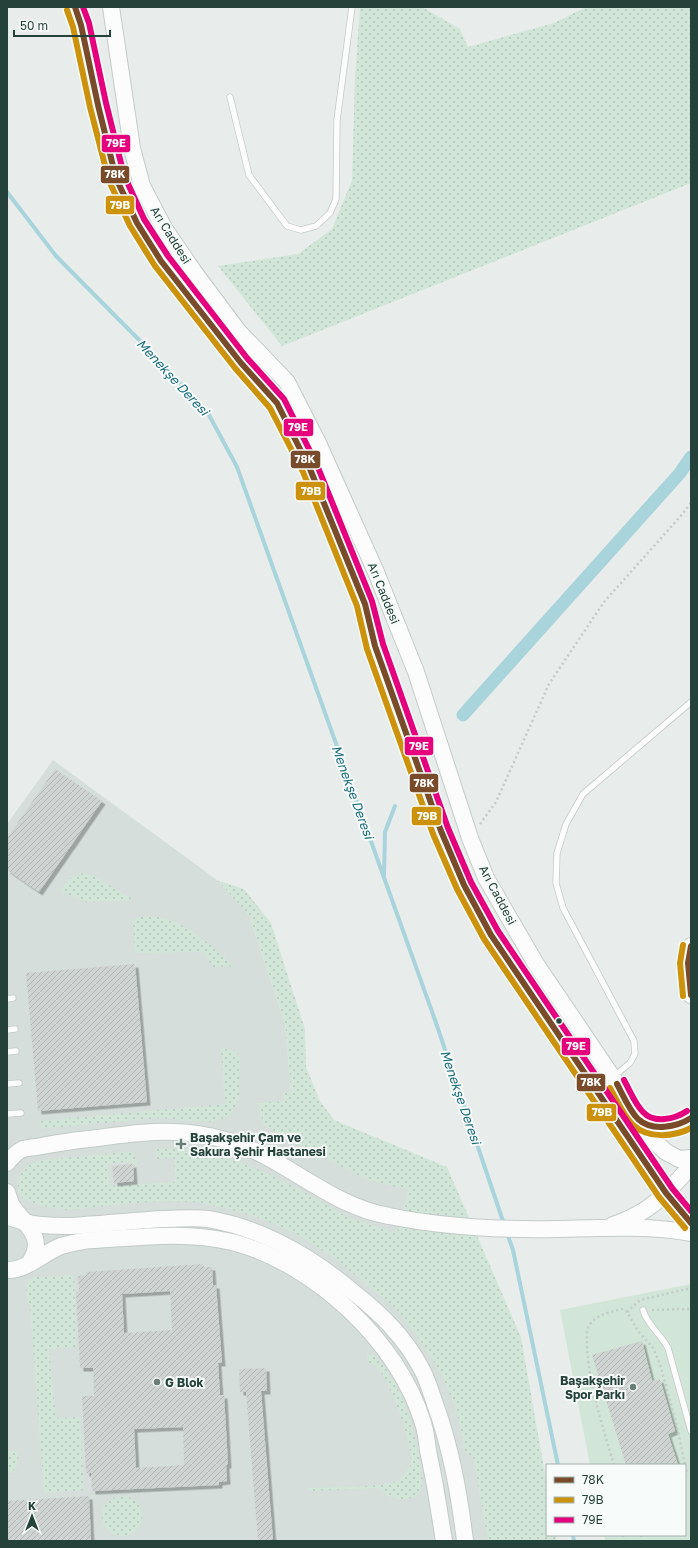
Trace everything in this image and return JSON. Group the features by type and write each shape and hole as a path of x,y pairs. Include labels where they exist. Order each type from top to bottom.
{"main road":[{"name":"Arı Caddesi","path":"75,7 81,25 98,105 116,178 137,223 161,261 241,363 277,403 310,469 365,604 378,653 442,831 464,885 491,935 666,1193 691,1222"},
{"name":"Arı Caddesi","path":"110,7 132,148 142,186 164,228 203,284 238,331 287,382 318,443 376,572 416,672 470,838 486,878 536,964 613,1078 638,1119 655,1142 666,1152 679,1159 691,1158"},
{"path":"691,946 688,963 691,995"},
{"path":"638,1119 651,1125 665,1127 679,1124 691,1118"},
{"path":"7,1164 14,1155 23,1149 59,1143 140,1133 173,1131 194,1133 239,1144 266,1156 327,1193 356,1207 388,1216 491,1228 605,1228 668,1230 691,1233"},
{"path":"605,1228 629,1220 652,1206 691,1166"},
{"path":"7,1192 12,1206 32,1232 36,1247 30,1262"},
{"path":"7,1217 16,1218 26,1223 52,1226 173,1219 206,1219 228,1224 284,1244 335,1276 384,1318 398,1333 422,1369 448,1443 455,1474 465,1541"},
{"path":"7,1270 21,1268 61,1246 84,1240 189,1236 225,1241 240,1245 282,1261 309,1278 352,1313 371,1334 396,1366 408,1388 423,1424 444,1541"}],"lane":[{"path":"230,97 249,175 286,226 301,230 316,226 330,213 336,199 337,120 352,7"},
{"path":"613,1078 630,1063 636,1054 634,1041 563,908 556,883 557,853 566,824 583,794 691,702"},
{"path":"7,1030 15,1029"},
{"path":"7,1052 16,1051"},
{"path":"7,1084 19,1083"},
{"path":"7,1114 21,1113"},
{"path":"643,1310 645,1318 668,1348 691,1431"}],"path":[{"path":"470,838 496,802 549,684 604,602 691,503"},
{"path":"627,1312 640,1300 691,1288"},
{"path":"640,1300 643,1310 691,1309"},
{"path":"614,1464 600,1415 588,1361 587,1331 588,1327 596,1317 622,1309 627,1312 638,1331 653,1348 660,1364 677,1426 685,1464"}],"shaded area":[{"name":"Başakşehir Çam ve Sakura Şehir Hastanesi","path":"53,760 217,880 249,915 285,1023 291,1091 409,1190 397,1233 512,1541 7,1541 7,824"}],"green space":[{"path":"360,7 422,7 460,29 468,47 554,23 586,7 691,7 691,183 282,346 218,266 298,254 332,229 352,180 355,77"},
{"path":"83,873 94,876 134,900 86,902 60,891 69,879"},
{"path":"217,880 244,889 271,923 305,1029 306,1067 320,1101 334,1120 447,1167 521,1337 546,1479 546,1536 556,1536 557,1541 488,1541 473,1456 466,1453 456,1409 440,1371 420,1340 394,1307 333,1257 295,1233 262,1219 229,1209 196,1202 159,1201 66,1210 38,1205 23,1199 18,1191 18,1182 21,1172 27,1166 37,1161 133,1151 137,1162 136,1168 131,1161 107,1164 110,1186 175,1182 174,1158 156,1159 155,1149 178,1148 208,1150 269,1174 349,1218 397,1233 409,1190 368,1180 281,1136 264,1125 258,1103 284,1101 283,1093 291,1091 285,1023 249,915"},
{"path":"149,916 162,918 185,927 205,941 234,966 213,967 203,952 135,953 133,919"},
{"path":"221,1047 235,1051 240,1058 239,1099 230,1116 211,1122 158,1118 41,1129 40,1121 225,1104"},
{"path":"74,1275 76,1347 49,1349 56,1418 80,1417 84,1490 44,1493 30,1306 27,1300 26,1284 34,1277"},
{"name":"Başakşehir Spor Parkı","path":"691,1284 691,1541 605,1541 604,1536 686,1536 686,1464 590,1464 560,1310"},
{"path":"373,1354 392,1378 405,1405 417,1450 422,1478 421,1488 416,1496 399,1500 393,1496 391,1498 379,1488 308,1491 308,1488 356,1487 393,1483 402,1478 410,1466 411,1457 409,1445 394,1398 388,1384 376,1366 368,1363 367,1355"},
{"path":"7,1451 18,1451 18,1462 14,1471 7,1475"},
{"path":"118,1496 126,1496 133,1499 139,1505 142,1516 139,1527 133,1533 126,1536 118,1536 111,1533 105,1527 102,1520 102,1512 105,1505 111,1499"}],"building":[{"path":"55,769 102,801 39,892 7,870 7,838"},
{"path":"135,964 147,1102 38,1111 26,973"},
{"path":"133,1164 134,1181 114,1183 112,1166"},
{"name":"G Blok","path":"203,1264 204,1267 212,1267 213,1285 216,1285 222,1363 218,1363 220,1395 224,1395 228,1465 226,1465 227,1481 219,1482 219,1485 92,1491 91,1473 86,1473 82,1396 94,1396 93,1368 80,1368 76,1292 79,1291 78,1276 86,1275 86,1272","holes":["170,1291 172,1330 124,1333 122,1294","183,1427 184,1465 136,1468 134,1429"]},
{"path":"642,1341 652,1381 660,1379 675,1431 668,1434 678,1464 626,1464 592,1355"},
{"path":"266,1368 267,1391 261,1391 273,1541 258,1541 246,1392 240,1392 239,1369"},
{"path":"89,1496 91,1541 7,1541 7,1501"}],"waterway":[{"name":"Menekşe Deresi","path":"7,192 56,256 156,357 209,415 237,467 435,1020 504,1224"},
{"path":"463,715 680,473 691,457"},
{"path":"384,876 385,832 395,806"},
{"name":"Menekşe Deresi","path":"507,1233 513,1250 558,1464"},
{"name":"Menekşe Deresi","path":"573,1536 574,1541"}],"transit line":[{"name":"78K","path":"75,7 81,25 98,105 116,178 137,223 161,261 241,363 277,403 310,469 365,604 375,646 441,831 464,885 491,935 666,1193 691,1223"},
{"name":"79E","path":"83,7 89,23 106,103 124,175 144,219 168,256 247,358 284,399 317,465 372,601 383,644 448,828 471,882 498,931 672,1188 691,1211"},
{"name":"79B","path":"67,10 73,27 90,107 109,181 130,226 155,266 235,368 270,408 303,472 357,606 367,649 433,834 457,889 484,939 659,1197 685,1228"},
{"name":"79B","path":"683,945 680,963 683,996"},
{"name":"78K","path":"691,946 688,963 691,995"},
{"name":"79E","path":"624,1080 638,1105 648,1116 665,1119 677,1116 687,1111"},
{"name":"78K","path":"617,1084 626,1102 638,1119 650,1126 672,1126 691,1118"},
{"name":"79B","path":"610,1088 626,1117 639,1130 646,1133 669,1135 691,1128"}],"place":[{"name":"Başakşehir Çam ve Sakura Şehir Hastanesi","path":"181,1144"},
{"name":"G Blok","path":"157,1382"},
{"name":"Başakşehir Spor Parkı","path":"633,1387"}]}
